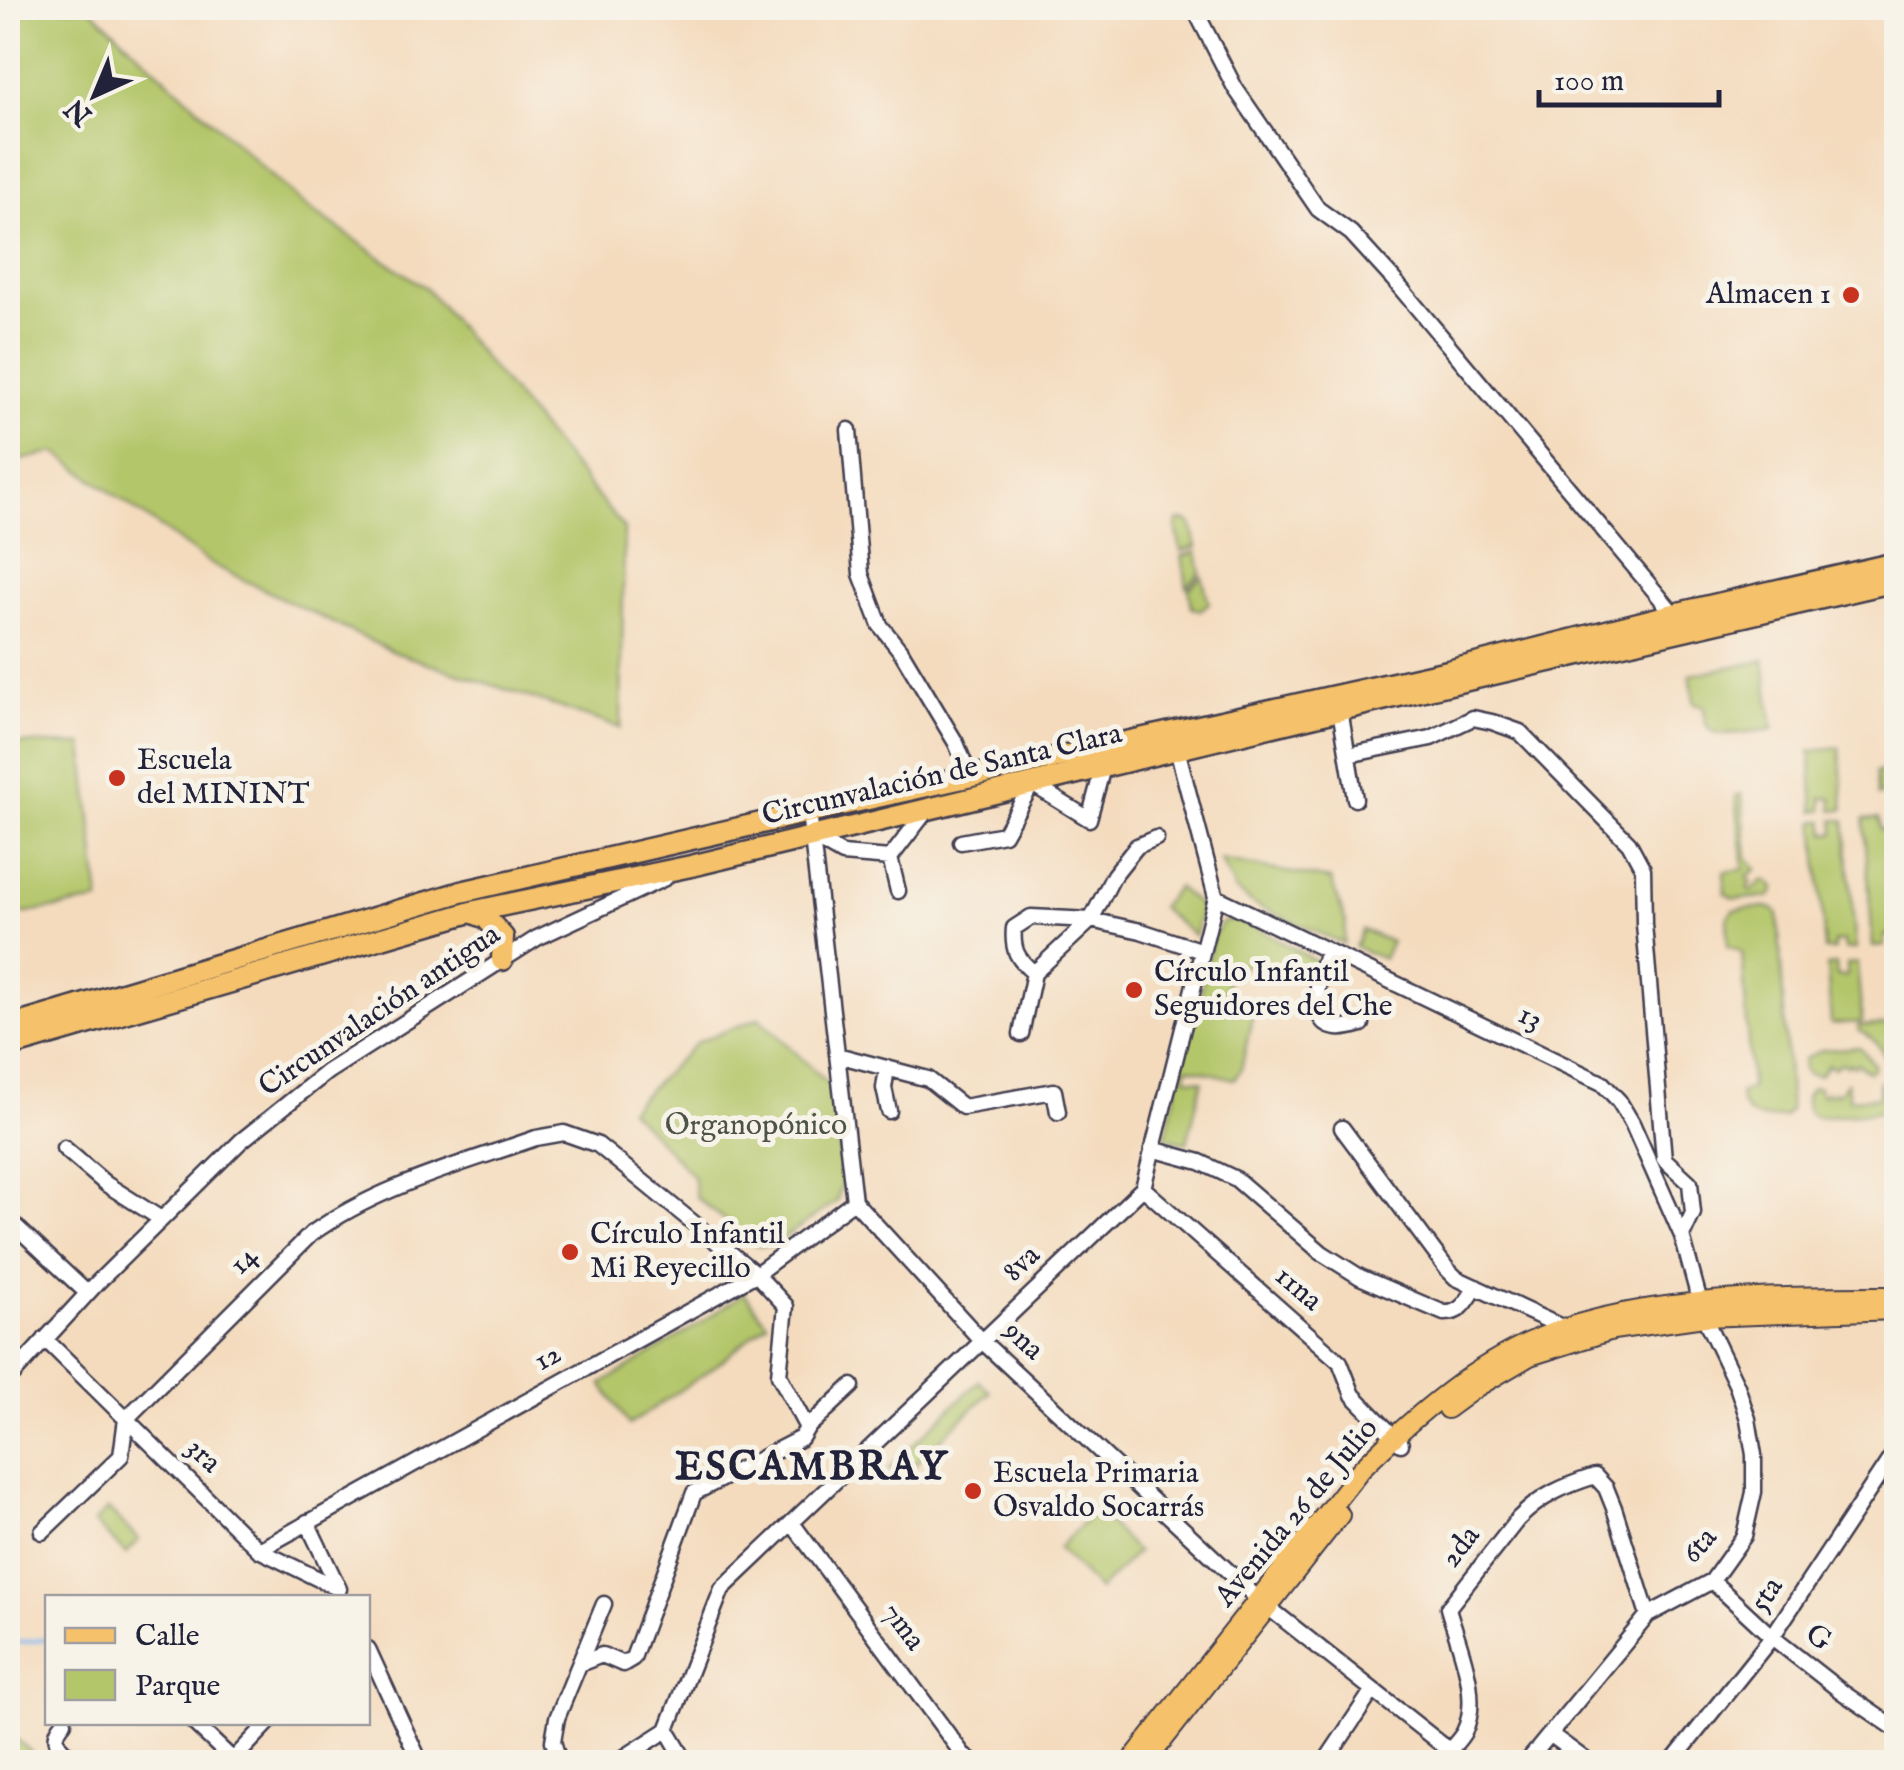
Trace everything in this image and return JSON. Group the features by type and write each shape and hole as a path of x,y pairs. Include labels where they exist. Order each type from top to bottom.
{"highway":[{"name":"Circunvalación de Santa Clara","path":"8,1027 461,892 970,776 1413,685 1680,622 1896,563"},
{"name":"Circunvalación de Santa Clara","path":"1680,622 1896,581"},
{"name":"Circunvalación de Santa Clara","path":"8,1047 471,912 692,866 1340,710 1413,685"},
{"path":"471,912 486,918 503,938 502,960"}],"main road":[{"name":"Avenida 26 de Julio","path":"1397,1440 1530,1356 1613,1330 1702,1310 1896,1296"},
{"name":"Avenida 26 de Julio","path":"1130,1762 1397,1440 1468,1378 1524,1344 1564,1328 1626,1312 1896,1310"},
{"name":"Avenida 26 de Julio","path":"1146,1762 1264,1604"}],"street":[{"path":"1194,8 1235,88 1318,208 1351,234 1392,279 1680,622"},
{"path":"849,430 861,574 880,625 902,653 956,743 970,776"},
{"path":"1340,710 1355,799"},
{"path":"1348,755 1431,738 1473,718 1492,722 1520,732 1630,843 1643,869 1664,1159 1690,1183 1694,1213 1682,1236"},
{"path":"1142,1188 1216,897 1177,749"},
{"path":"961,842 1004,834 1032,784 1089,819 1103,767"},
{"path":"890,858 928,809"},
{"path":"809,812 854,1201"},
{"path":"812,837 842,854 890,858"},
{"path":"1021,1034 1034,973 1091,920 1114,875 1137,846 1156,838"},
{"path":"890,858 898,891"},
{"name":"Circunvalación antigua","path":"8,1380 161,1219 241,1142 326,1072 537,938 692,866"},
{"name":"13","path":"1216,897 1602,1082 1632,1124 1682,1236 1702,1310"},
{"path":"1034,973 1018,960 1013,946 1014,928 1031,916 1091,920 1142,931 1202,951"},
{"path":"1327,950 1318,981 1320,1015 1326,1025 1334,1028 1362,1024"},
{"path":"837,1055 928,1079 962,1107 1054,1091 1058,1112"},
{"path":"887,1068 884,1088 888,1111"},
{"path":"1342,1128 1447,1270 1456,1278 1564,1328"},
{"name":"14","path":"42,1532 120,1456 126,1419 311,1234 372,1197 485,1156 536,1138 564,1134 598,1144 756,1274"},
{"path":"64,1148 106,1184 161,1219"},
{"path":"1152,1149 1200,1162 1236,1179 1322,1253 1360,1278 1453,1314 1463,1307 1476,1287"},
{"name":"8va","path":"667,1730 722,1588 1142,1188"},
{"name":"11na","path":"1142,1188 1340,1362 1353,1395 1397,1440"},
{"name":"12","path":"259,1550 756,1274 854,1201"},
{"name":"9na","path":"854,1201 982,1340 1264,1604 1464,1762"},
{"path":"8,1218 88,1294"},
{"path":"756,1274 786,1306 779,1376 807,1428"},
{"name":"6ta","path":"1527,1762 1648,1615 1712,1581 1744,1536 1754,1492 1754,1455 1748,1419 1702,1310"},
{"name":"3ra","path":"45,1340 259,1550 341,1594"},
{"path":"590,1642 602,1655 623,1664 633,1658 694,1492 802,1438 807,1428 852,1386"},
{"name":"5ta","path":"1672,1762 1772,1638 1896,1450"},
{"name":"2da","path":"1449,1751 1464,1732 1471,1708 1471,1688 1448,1608 1532,1506 1560,1487 1595,1476 1606,1488 1614,1508 1648,1615"},
{"name":"3ra","path":"307,1522 341,1594"},
{"name":"7ma","path":"792,1523 964,1760"},
{"name":"G","path":"1712,1581 1772,1638 1896,1729"},
{"path":"559,1762 552,1741 558,1718 604,1604"},
{"path":"370,1655 420,1762"},
{"path":"582,1663 602,1655"},
{"path":"1325,1762 1373,1690"},
{"path":"61,1725 56,1731 56,1740 76,1762"},
{"path":"196,1725 233,1762 266,1725"},
{"path":"617,1762 667,1730 686,1762"},
{"path":"1550,1734 1588,1762"}],"green space":[{"path":"8,8 90,8 301,203 427,289 624,529 621,728 391,651 211,564 55,452 8,463"},
{"path":"1178,521 1192,525 1197,547 1181,551 1176,527"},
{"path":"1197,552 1201,572 1187,587 1182,556"},
{"path":"1202,576 1209,603 1200,610 1192,608 1189,589"},
{"path":"1764,660 1773,729 1729,734 1709,729 1704,706 1694,703 1690,675"},
{"path":"8,743 83,745 100,901 8,916"},
{"path":"1840,748 1844,809 1833,810 1832,798 1822,798 1823,810 1814,811 1810,751"},
{"path":"1896,771 1896,794 1878,796 1876,772"},
{"path":"1742,794 1747,857 1757,869 1747,877 1752,882 1748,887 1752,891 1762,881 1768,881 1774,888 1768,897 1735,899 1725,893 1724,872 1744,869 1736,796"},
{"path":"1892,817 1896,817 1896,935 1884,936 1884,946 1873,947 1864,819 1879,818 1881,830 1893,829"},
{"path":"1834,820 1845,820 1856,949 1845,949 1844,941 1834,942 1834,950 1825,950 1815,821 1824,821 1826,834 1835,833"},
{"path":"1220,860 1331,880 1346,922 1344,944 1255,905 1236,891"},
{"path":"1177,887 1201,907 1195,936 1160,908"},
{"path":"1768,907 1778,915 1790,1110 1784,1117 1768,1118 1749,1114 1740,1093 1751,1088 1742,952 1728,946 1727,918 1733,910"},
{"path":"1236,919 1317,962 1310,980 1231,963 1224,999 1254,1008 1241,1070 1234,1079 1188,1067 1186,1077 1202,1081 1187,1143 1165,1137 1214,934 1222,923"},
{"path":"1363,930 1391,942 1383,959 1355,947"},
{"path":"1857,963 1862,1022 1831,1024 1827,966 1836,965 1837,976 1847,976 1847,964"},
{"name":"Organopónico","path":"759,1018 832,1087 843,1178 837,1201 772,1246 757,1246 696,1197 693,1176 629,1109 697,1042"},
{"path":"1896,1024 1896,1089 1880,1047 1858,1026"},
{"path":"1860,1047 1874,1064 1868,1072 1857,1063 1842,1063 1833,1068 1828,1065 1819,1076 1803,1069 1804,1059 1822,1050"},
{"path":"1879,1080 1888,1102 1882,1112 1817,1117 1807,1109 1806,1096 1812,1088 1819,1088 1822,1096 1833,1091 1837,1094 1847,1083 1849,1099 1879,1097"},
{"path":"744,1293 767,1323 718,1364 629,1425 602,1384"},
{"path":"979,1381 990,1392 899,1479 889,1468"},
{"path":"108,1509 139,1540 126,1554 94,1523"},
{"path":"1096,1510 1137,1552 1099,1590 1058,1548"},
{"path":"13,1736 42,1762 8,1762 8,1742"}],"waterway":[{"path":"8,1644 45,1639"}],"place":[{"name":"Almacen 1","path":"1851,295"},
{"name":"Escuela del MININT","path":"117,778"},
{"name":"Círculo Infantil Seguidores del Che","path":"1134,990"},
{"name":"Círculo Infantil Mi Reyecillo","path":"570,1252"},
{"name":"Escuela Primaria Osvaldo Socarrás","path":"973,1491"}],"district":[{"name":"ESCAMBRAY","path":"812,1468"}]}
